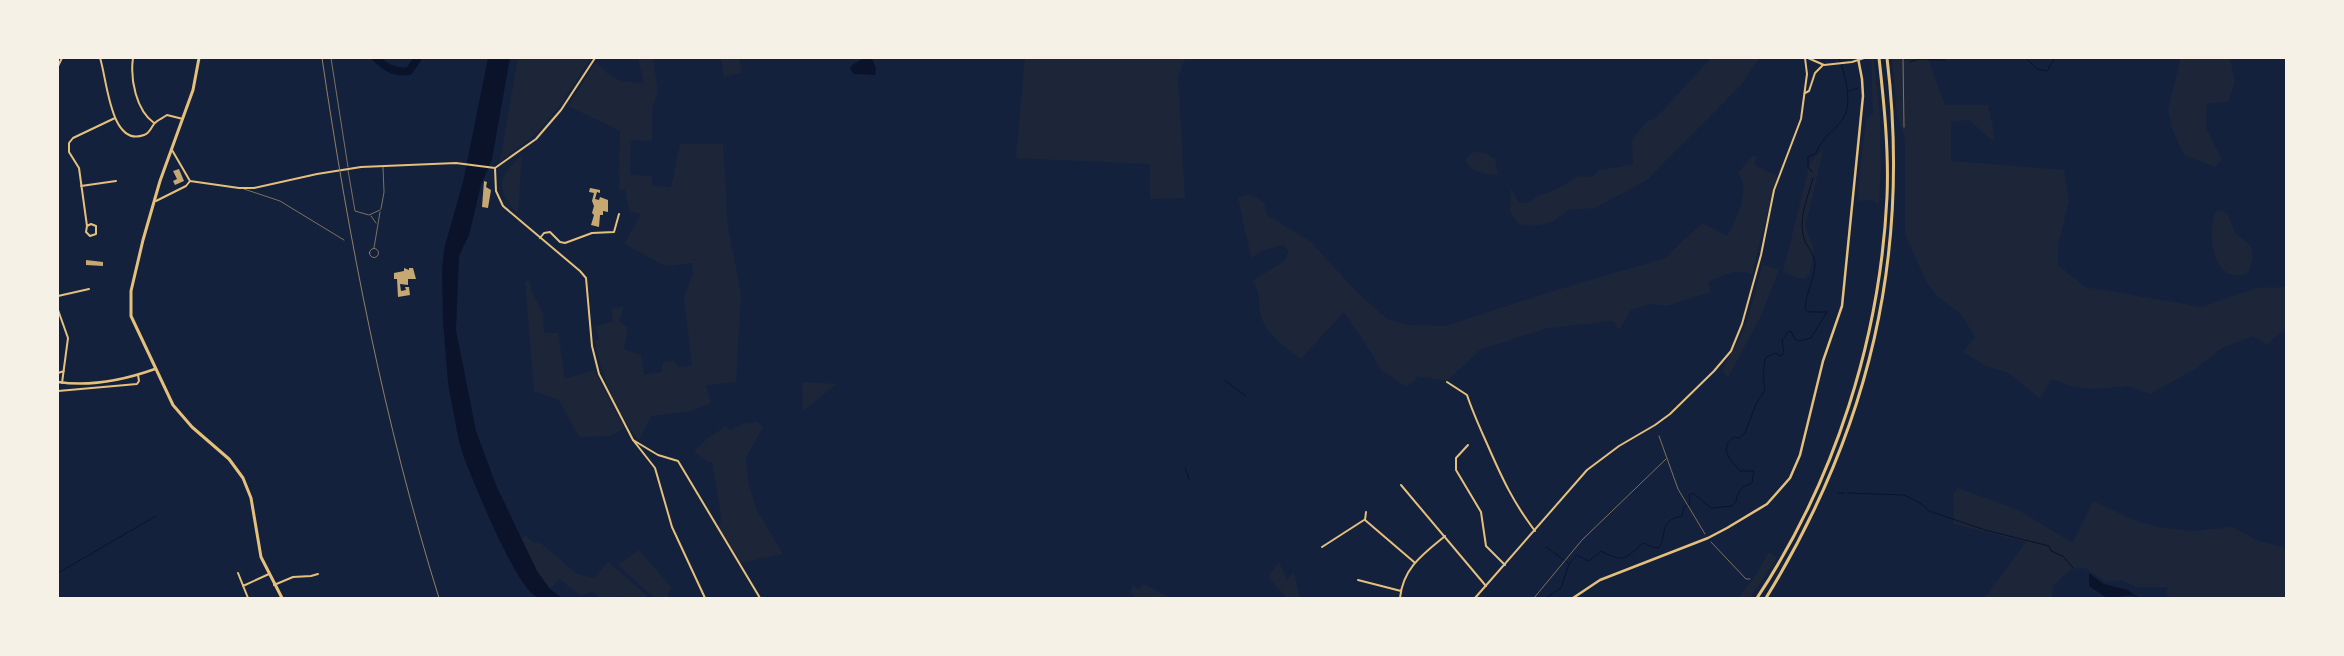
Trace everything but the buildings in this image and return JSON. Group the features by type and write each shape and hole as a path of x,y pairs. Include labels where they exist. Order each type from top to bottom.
{"highway":[{"path":"199,58 193,90 171,148 154,201 133,281 130,303 133,322 178,412 192,427 229,459 243,478 252,504 260,551 274,585 282,598"},
{"path":"1757,598 1785,553 1807,510 1842,427 1860,371 1874,307 1887,197 1887,154 1879,58"},
{"path":"1766,598 1814,513 1850,428 1867,373 1882,306 1892,225 1894,141 1886,58"}],"main road":[{"path":"1573,598 1608,576 1708,538 1741,520 1772,499 1790,478 1800,455 1823,361 1842,306 1863,96 1858,59"},
{"path":"58,382 102,382 138,377 155,369"}],"street":[{"path":"58,66 62,58"},
{"path":"100,58 115,118 121,130 135,136 148,133 154,123 169,115 182,119"},
{"path":"133,58 132,80 138,102 154,123"},
{"path":"190,181 239,188 254,188 317,174 362,167 460,164 489,169 495,168 519,153 536,139 561,110 595,58"},
{"path":"1475,598 1588,470 1620,446 1670,414 1714,371 1731,351 1742,324 1761,255 1774,190 1800,124 1805,93 1807,58 1823,65 1864,58"},
{"path":"1805,93 1809,91 1815,73 1823,65"},
{"path":"87,226 91,224 96,226 96,234 93,236 88,235 86,230 79,168 69,152 68,143 73,138 115,118"},
{"path":"171,148 190,181"},
{"path":"495,168 496,191 500,202 586,278 590,334 596,363 607,391 634,440 654,468 672,527 705,598"},
{"path":"81,186 116,181"},
{"path":"154,201 186,186 190,181"},
{"path":"540,238 544,233 550,232 560,242 565,243 592,233 614,232 619,214"},
{"path":"58,296 89,289"},
{"path":"58,310 68,338 62,383"},
{"path":"58,373 64,371"},
{"path":"58,391 137,384 138,377"},
{"path":"1447,382 1463,390 1467,395 1473,416 1500,476 1516,506 1535,531"},
{"path":"634,440 658,455 678,462 760,598"},
{"path":"1468,445 1458,455 1455,466 1481,512 1486,546 1490,553 1505,565"},
{"path":"1401,484 1486,586"},
{"path":"1365,520 1366,512"},
{"path":"1365,520 1414,562"},
{"path":"1322,547 1365,520"},
{"path":"1400,598 1406,575 1414,562 1445,536"},
{"path":"1326,545 1329,549"},
{"path":"238,573 248,598"},
{"path":"243,586 269,574"},
{"path":"274,585 293,577 318,574"},
{"path":"1358,580 1402,590"}],"lane":[{"path":"331,58 353,206 358,213 369,215 380,210"},
{"path":"1903,58 1904,127"},
{"path":"374,248 384,192 383,166"},
{"path":"239,188 280,201 344,240"},
{"path":"369,215 377,224"}],"path":[{"path":"1659,436 1666,459 1685,504 1708,538 1746,579 1750,580"},
{"path":"1534,598 1569,555 1666,459"}],"shaded area":[{"path":"488,58 510,58 492,159 481,185 469,235 459,256 456,330 476,431 496,485 537,571 550,589 562,598 544,599 535,596 526,587 505,552 463,455 448,383 443,322 442,271 444,249 463,182"},
{"path":"518,58 591,58 559,107 534,136 500,161"},
{"path":"638,58 653,58 658,92 652,108 652,141 631,140 630,175 652,176 652,186 671,187 680,144 723,144 728,227 741,294 736,382 706,385 711,403 691,411 651,416 639,440 624,418 611,393 601,367 595,341 599,339 595,326 613,322 611,309 624,306 619,321 628,328 624,349 641,355 644,375 662,372 663,362 674,361 678,367 692,365 684,298 693,272 692,263 663,265 624,244 641,214 629,211 625,190 619,189 620,131 568,106 596,62 612,77 628,82 644,83"},
{"path":"721,58 739,58 742,73 724,77"},
{"path":"864,58 872,58 876,69 875,75 854,74 850,69 852,65"},
{"path":"1025,58 1185,58 1178,77 1185,198 1150,199 1150,164 1016,158"},
{"path":"1711,58 1759,58 1742,84 1647,180 1595,208 1569,210 1552,222 1535,226 1519,224 1510,212 1511,188 1519,203 1529,203 1538,196 1557,189 1579,176 1592,177 1599,170 1633,165 1632,140 1647,121 1655,119"},
{"path":"1874,58 1880,116 1881,165 1879,204 1871,200 1859,201 1858,186 1866,119 1873,114 1871,60"},
{"path":"1892,58 1901,58 1901,61 1928,59 1945,105 1988,105 1994,132 1993,141 1969,120 1951,122 1951,161 2064,170 2069,201 2058,246 2058,265 2085,287 2202,307 2256,288 2286,287 2286,330 2278,334 2267,345 2253,336 2222,348 2195,369 2150,394 2128,386 2095,389 2071,386 2055,380 2050,381 2040,399 2009,373 1986,366 1963,352 1975,337 1961,314 1938,297 1927,283 1905,235 1905,138 1897,117"},
{"path":"2181,58 2230,58 2235,82 2228,102 2207,104 2206,128 2222,159 2215,167 2184,155 2172,129 2168,110"},
{"path":"1823,149 1805,226 1814,249 1810,273 1806,278 1798,278 1783,272 1810,163"},
{"path":"1472,152 1486,153 1495,159 1498,173 1490,175 1471,169 1465,160"},
{"path":"522,155 518,214 505,197 502,183 508,170"},
{"path":"1757,156 1754,165 1777,176 1752,274 1745,272 1730,273 1708,282 1711,292 1666,306 1651,304 1631,310 1619,330 1613,321 1548,328 1481,349 1447,381 1415,376 1417,379 1406,387 1380,369 1373,355 1344,312 1301,359 1270,333 1262,319 1258,292 1252,281 1283,262 1289,252 1283,245 1264,250 1251,258 1238,198 1249,194 1264,202 1267,215 1311,242 1355,290 1387,319 1409,325 1445,326 1665,258 1702,223 1727,236 1738,213 1743,196 1742,180 1738,173 1751,157"},
{"path":"2222,210 2228,215 2235,233 2251,246 2253,258 2248,273 2236,276 2227,273 2220,266 2215,256 2212,244 2213,221 2216,211"},
{"path":"1763,264 1779,270 1759,320 1728,377 1723,372 1727,360 1744,329"},
{"path":"525,281 530,281 531,290 543,313 544,333 558,333 565,379 594,370 624,428 611,436 579,437 559,400 534,391"},
{"path":"802,382 837,384 803,411"},
{"path":"757,422 763,427 746,458 748,481 756,509 783,554 740,563 718,527 721,522 721,515 712,462 707,462 694,451 709,437 725,427 731,430 742,424"},
{"path":"1958,488 2018,510 2073,543 2093,501 2136,521 2162,528 2195,531 2232,527 2259,541 2286,548 2286,598 2170,598 2166,592 2169,587 2136,587 2122,580 2106,582 2085,568 2071,569 2053,586 2052,598 1985,598 2026,542 1954,524 1953,493"},
{"path":"526,536 533,542 542,544 577,574 595,578 608,562 650,598 619,596 600,598 593,592 580,595 559,579 550,589 537,571 521,539"},
{"path":"639,550 672,588 667,594 670,598 654,598 618,565"},
{"path":"1769,552 1777,558 1750,598 1738,598 1755,576"},
{"path":"1279,562 1287,580 1294,573 1300,598 1287,598 1268,577"},
{"path":"2089,573 2104,584 2128,590 2134,595 2107,598 2089,586"},
{"path":"1144,584 1171,598 1136,598 1130,592 1133,585 1138,590"}],"waterway":[{"path":"376,58 383,65 399,71 409,71 418,58"},
{"path":"1812,172 1808,167 1808,157 1816,153 1824,140 1840,123 1845,116 1847,108 1847,91 1839,58"},
{"path":"1910,62 1919,59 1945,60 1948,58"},
{"path":"2026,58 2037,69 2047,71 2055,58"},
{"path":"1849,91 1858,88"},
{"path":"1546,598 1561,588 1569,564 1577,555 1589,561 1601,551 1620,558 1628,556 1643,543 1659,548 1667,524 1674,518 1682,516 1684,507 1690,504 1689,495 1693,493 1711,508 1731,506 1736,502 1741,490 1752,483 1754,471 1740,471 1733,463 1726,450 1729,441 1734,437 1739,438 1745,433 1756,404 1765,390 1764,364 1766,357 1776,353 1780,356 1784,353 1782,340 1788,332 1791,331 1795,339 1799,341 1811,338 1827,312 1809,312 1805,309 1815,260 1804,239 1802,221 1813,178"},
{"path":"1224,380 1246,396"},
{"path":"1185,468 1189,479"},
{"path":"1838,493 1844,493"},
{"path":"1848,493 1904,495 1920,503 1929,511 1985,530 2049,546 2051,551 2063,556 2073,568"},
{"path":"58,573 156,516"},
{"path":"1546,547 1568,563"},
{"path":"2132,595 2141,598"}],"railway":[{"path":"322,58 344,195 370,331 401,465 439,598"}]}
